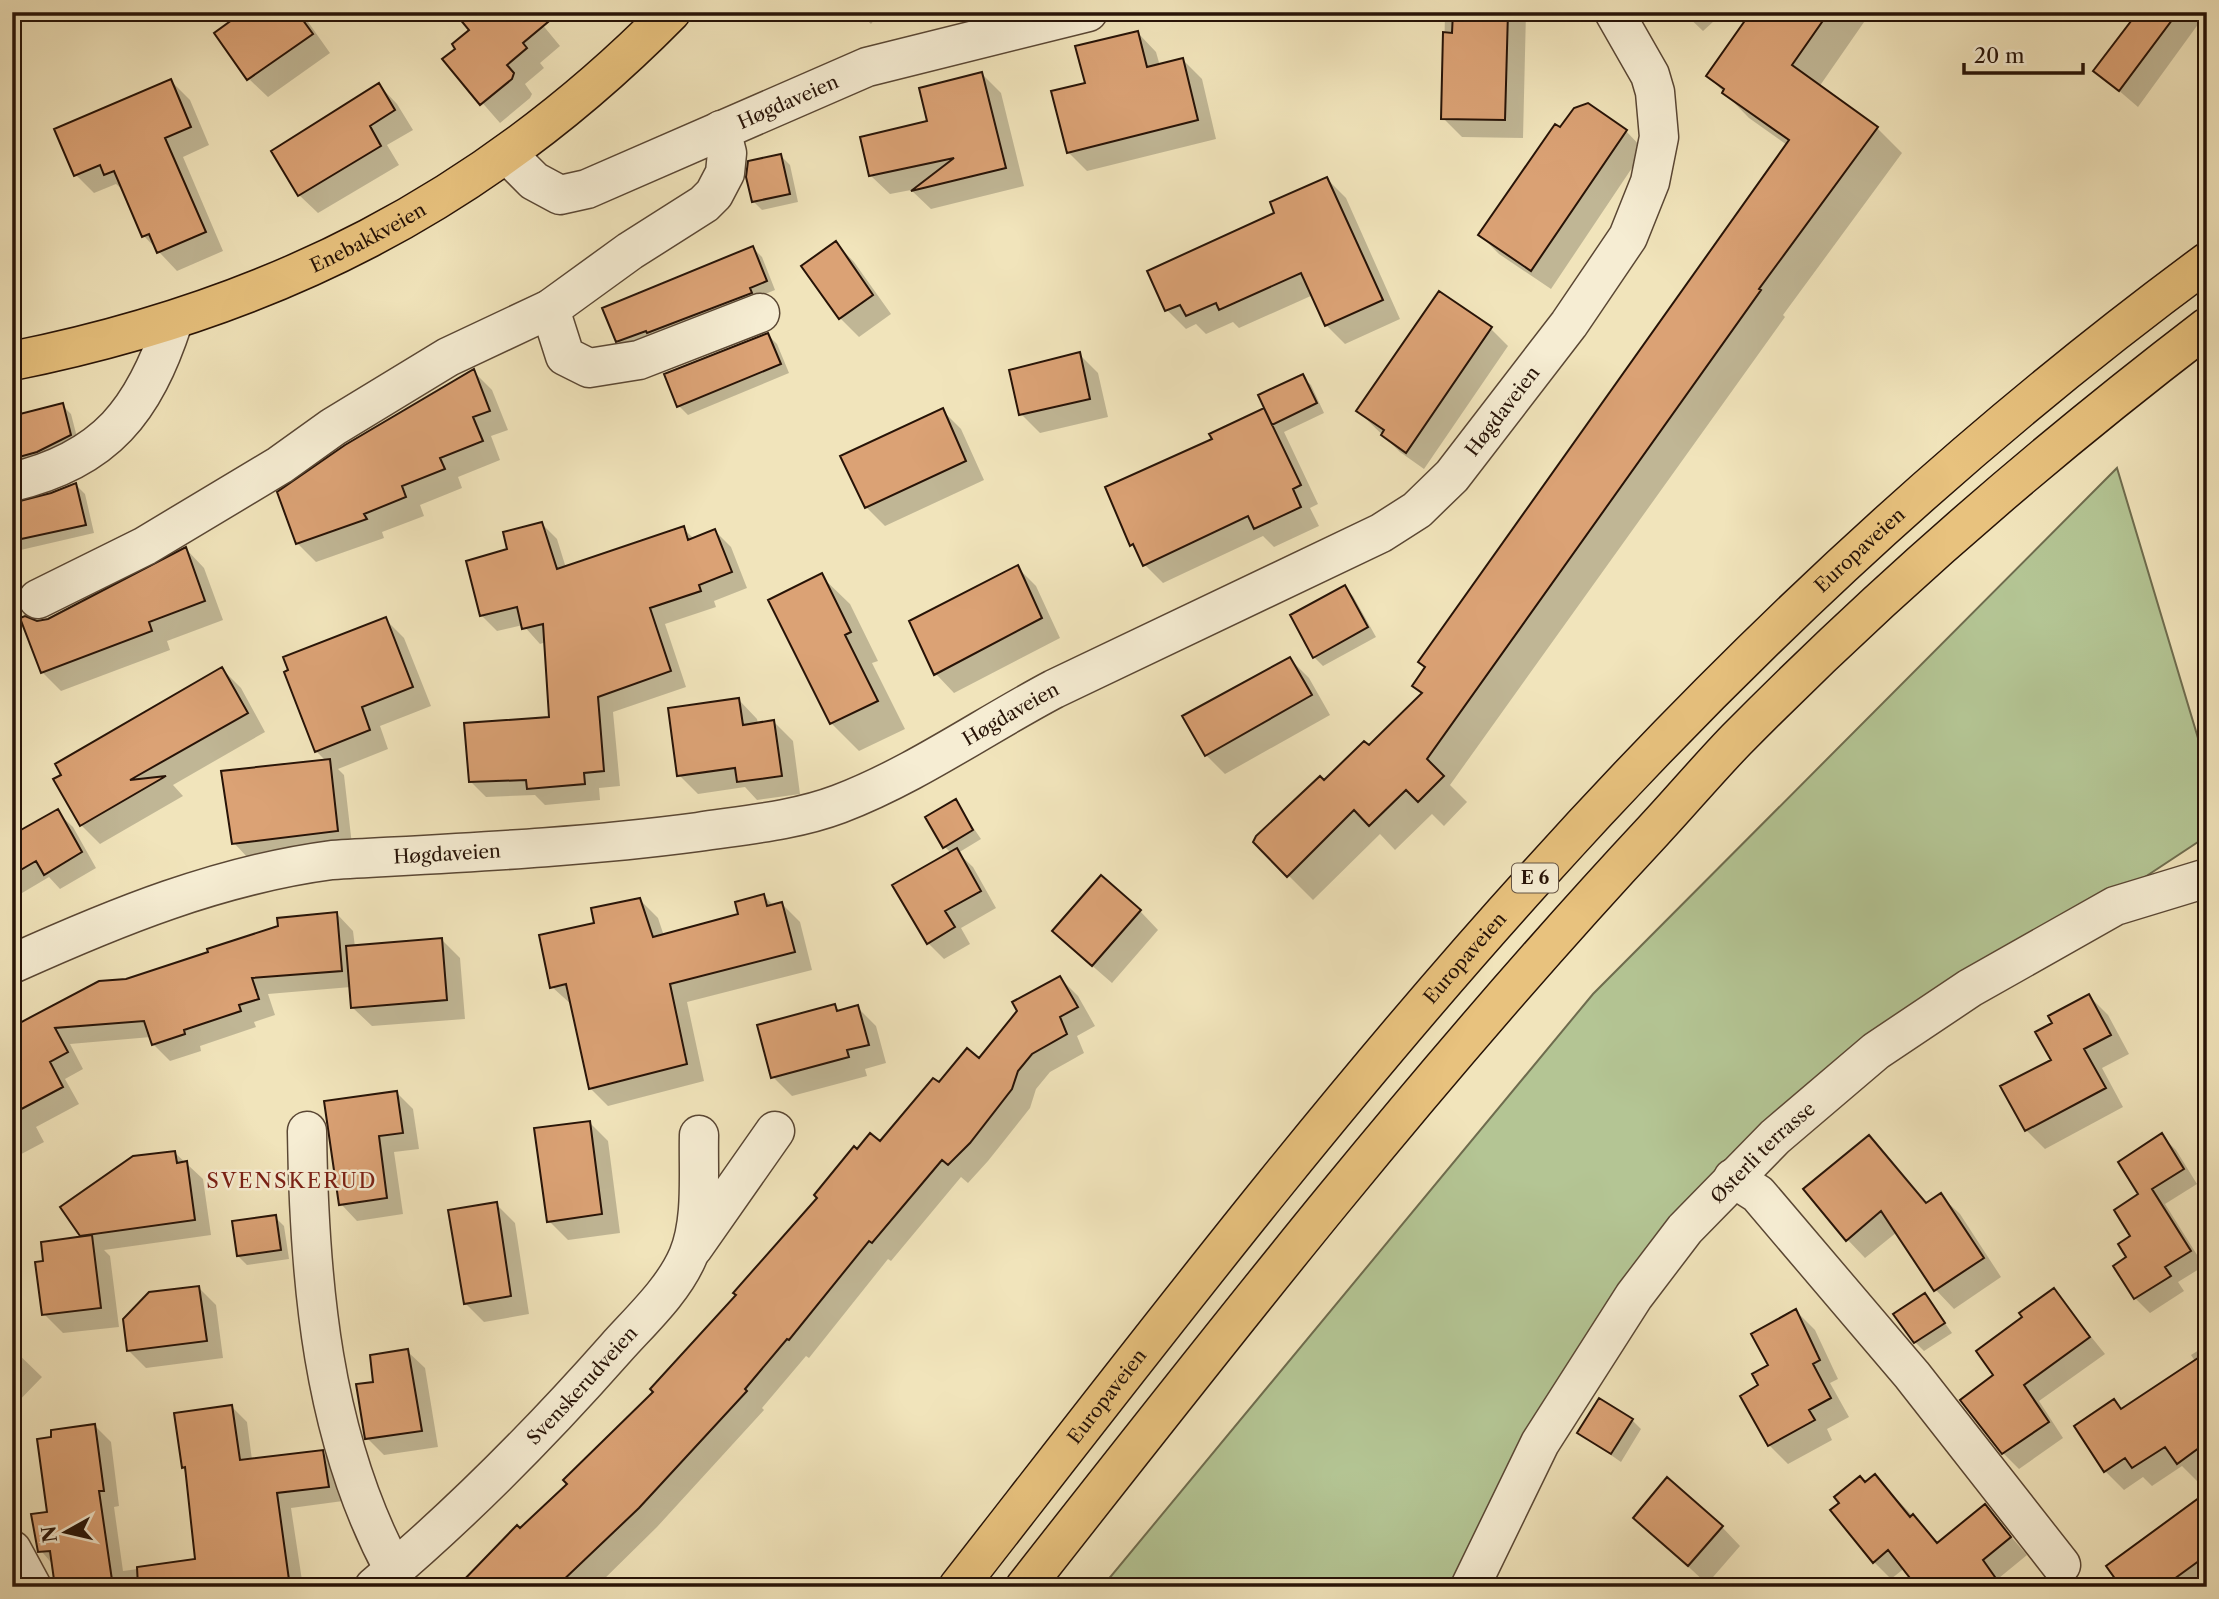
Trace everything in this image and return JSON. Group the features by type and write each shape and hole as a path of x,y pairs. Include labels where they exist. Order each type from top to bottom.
{"main road":[{"name":"Enebakkveien","path":"12,361 88,345 173,322 246,295 325,261 418,212 508,155 580,97 671,12"},
{"name":"Europaveien","path":"958,1587 1318,1132 1535,878 1618,787 1784,620 1871,537 2075,362 2207,262"},
{"name":"E 6","path":"1025,1587 1234,1321 1423,1088 1575,915 1734,743 1825,653 1993,500 2107,404 2207,327"}],"street":[{"name":"Høgdaveien","path":"508,155 534,181 560,195 587,189 867,67 1088,12"},
{"name":"Høgdaveien","path":"12,964 131,913 231,878 280,867 332,860 659,837 757,824 838,804 907,773 1054,690 1400,523 1452,477 1569,324 1628,237 1640,212 1650,182 1659,137 1655,92 1650,75 1614,12"},
{"path":"38,599 145,546 280,465 332,428 448,357 550,309 630,251 704,205 714,194 725,173 727,153 721,130"},
{"path":"550,309 565,356 589,368 639,360 760,313"},
{"path":"12,482 40,476 81,458 118,429 133,411 157,368 173,322"},
{"name":"Østerli terrasse","path":"1470,1587 1540,1443 1627,1307 1685,1229 1733,1178 1876,1051 1970,988 2115,906 2207,878"},
{"path":"307,1131 312,1233 324,1356 343,1448 374,1533 384,1578"},
{"path":"688,1256 775,1131"},
{"name":"Svenskerudveien","path":"384,1578 442,1531 542,1432 668,1289 688,1256 696,1223 699,1135"},
{"path":"1733,1178 1758,1194 1885,1343 2061,1565"},
{"path":"12,1550 32,1587"}],"green space":[{"path":"2117,468 2207,768 2207,836 2033,951 1766,1141 1648,1277 1478,1587 1102,1587 1593,994"}],"building":[{"path":"243,12 297,12 313,34 247,80 214,33"},
{"path":"454,12 560,12 523,43 527,48 507,65 514,73 512,79 480,105 442,59 455,49 452,44 469,30"},
{"path":"1453,12 1508,12 1505,120 1441,119 1443,32 1452,33"},
{"path":"1751,12 1829,12 1792,65 1878,127 1759,289 1761,290 1427,759 1444,776 1418,802 1406,790 1369,826 1354,810 1287,877 1253,842 1256,836 1320,776 1324,780 1364,741 1369,745 1422,693 1412,686 1425,667 1418,662 1789,140 1722,93 1724,89 1706,76"},
{"path":"2138,12 2178,12 2119,91 2093,71"},
{"path":"1138,31 1147,67 1183,58 1198,120 1067,153 1051,91 1085,83 1075,46"},
{"path":"982,72 1006,168 911,191 954,158 869,176 860,137 927,121 919,88"},
{"path":"171,79 191,127 165,138 206,232 157,253 149,234 142,237 114,171 104,175 100,165 74,176 54,129"},
{"path":"379,83 395,110 370,126 381,146 298,196 271,151"},
{"path":"1588,103 1627,130 1531,271 1478,235 1555,124 1560,127 1574,108"},
{"path":"781,154 790,194 752,202 746,177 748,161"},
{"path":"1327,177 1383,300 1325,326 1301,273 1219,310 1216,303 1186,316 1180,305 1165,311 1147,271 1274,213 1270,202"},
{"path":"836,241 873,295 839,319 801,266"},
{"path":"753,246 767,281 750,288 752,293 616,342 602,308"},
{"path":"1439,291 1492,327 1406,453 1381,435 1384,430 1356,411"},
{"path":"768,333 781,364 677,407 664,374"},
{"path":"1080,352 1090,399 1019,415 1009,370"},
{"path":"474,369 490,411 473,417 483,441 440,458 445,469 402,486 406,497 364,514 367,519 296,544 277,492 345,445"},
{"path":"1303,374 1317,403 1272,425 1258,395"},
{"path":"63,403 71,435 37,452 12,459 12,416"},
{"path":"943,408 966,461 865,508 840,456"},
{"path":"1264,408 1301,485 1293,489 1301,507 1254,529 1248,516 1143,566 1133,544 1130,546 1105,487 1212,439 1209,434"},
{"path":"76,483 86,525 12,541 12,503"},
{"path":"542,522 557,569 684,526 688,540 715,529 732,572 699,585 701,591 650,608 671,671 598,697 604,771 584,773 585,784 527,789 526,780 469,782 464,723 549,717 543,624 522,629 517,607 480,616 466,561 507,549 503,532"},
{"path":"186,547 205,601 149,622 152,631 41,673 20,618 25,616 37,621 48,619"},
{"path":"1018,565 1042,618 934,675 909,621"},
{"path":"822,573 851,632 845,635 878,701 830,724 768,600"},
{"path":"1345,585 1368,627 1313,658 1290,615"},
{"path":"386,617 413,687 362,707 370,730 315,752 284,672 288,670 283,657"},
{"path":"1290,657 1312,695 1205,756 1182,716"},
{"path":"222,667 248,713 130,780 166,776 80,826 53,779 61,775 55,764"},
{"path":"739,698 743,725 774,720 782,776 737,782 735,768 677,776 668,708"},
{"path":"330,759 338,831 232,844 221,771"},
{"path":"956,799 973,830 943,848 925,817"},
{"path":"58,809 82,852 44,875 36,861 12,875 12,835"},
{"path":"957,848 981,891 945,911 955,927 927,944 892,885"},
{"path":"1101,875 1141,910 1092,966 1052,931"},
{"path":"764,894 767,906 782,902 795,952 670,984 687,1064 589,1089 566,984 550,988 539,935 594,923 591,908 640,898 653,937 738,914 735,902"},
{"path":"337,912 342,971 252,978 259,999 239,1005 241,1011 184,1030 185,1034 152,1045 144,1021 55,1028 68,1052 50,1062 63,1087 12,1114 12,1027 99,981 126,979 208,952 207,949 278,926 277,918"},
{"path":"442,938 447,1000 351,1008 346,946"},
{"path":"1060,976 1078,1007 1060,1017 1067,1034 1032,1054 1018,1071 1012,1089 970,1143 948,1165 942,1160 872,1243 869,1241 789,1340 787,1339 745,1389 747,1391 639,1508 556,1587 457,1587 517,1525 520,1528 567,1484 563,1480 653,1392 650,1389 736,1295 733,1293 817,1198 814,1195 854,1146 857,1149 870,1133 880,1141 933,1078 939,1082 967,1048 979,1058 1017,1011 1012,1002"},
{"path":"2089,994 2111,1035 2084,1049 2106,1088 2025,1131 2000,1086 2051,1060 2035,1032 2052,1023 2048,1016"},
{"path":"835,1004 837,1011 858,1005 869,1045 847,1050 849,1057 771,1078 757,1025"},
{"path":"397,1091 403,1133 379,1136 387,1198 339,1205 324,1101"},
{"path":"590,1121 602,1214 547,1222 534,1128"},
{"path":"2162,1133 2184,1169 2152,1189 2191,1251 2165,1267 2171,1276 2134,1299 2113,1266 2126,1257 2118,1244 2130,1236 2114,1210 2138,1194 2118,1162"},
{"path":"1869,1135 1926,1203 1941,1193 1984,1258 1934,1291 1881,1211 1846,1241 1803,1189"},
{"path":"175,1151 177,1163 187,1161 195,1220 80,1236 60,1207 133,1156"},
{"path":"497,1202 511,1296 464,1304 448,1210"},
{"path":"276,1215 281,1250 237,1256 232,1221"},
{"path":"92,1235 101,1308 42,1315 35,1262 43,1261 41,1242"},
{"path":"199,1286 207,1341 127,1351 123,1319 149,1292"},
{"path":"2054,1288 2090,1337 2024,1385 2049,1422 2002,1454 1960,1400 1993,1375 1976,1351 2022,1317 2019,1313"},
{"path":"1925,1293 1945,1323 1914,1343 1893,1314"},
{"path":"1796,1309 1820,1360 1813,1364 1831,1398 1809,1410 1815,1420 1768,1446 1740,1396 1758,1385 1752,1374 1768,1365 1751,1334"},
{"path":"408,1349 422,1431 365,1439 356,1384 373,1382 370,1355"},
{"path":"2207,1352 2207,1442 2177,1464 2165,1447 2132,1468 2125,1458 2104,1472 2074,1426 2114,1399 2121,1409"},
{"path":"1599,1398 1633,1419 1611,1454 1577,1433"},
{"path":"232,1405 240,1460 323,1450 329,1487 277,1493 290,1587 138,1587 137,1567 195,1559 185,1467 182,1468 174,1413"},
{"path":"95,1424 104,1491 99,1491 112,1580 55,1587 50,1551 38,1552 31,1514 47,1512 37,1439 51,1437 51,1430"},
{"path":"1875,1474 1910,1517 1913,1514 1937,1543 1985,1504 2011,1537 1983,1560 2002,1587 1917,1587 1888,1550 1873,1563 1830,1510 1839,1503 1834,1497 1860,1476 1865,1482"},
{"path":"1667,1477 1723,1526 1688,1566 1633,1518"},
{"path":"2207,1492 2207,1555 2163,1587 2121,1587 2106,1566"}],"district":[{"name":"SVENSKERUD","path":"292,1180"}]}
